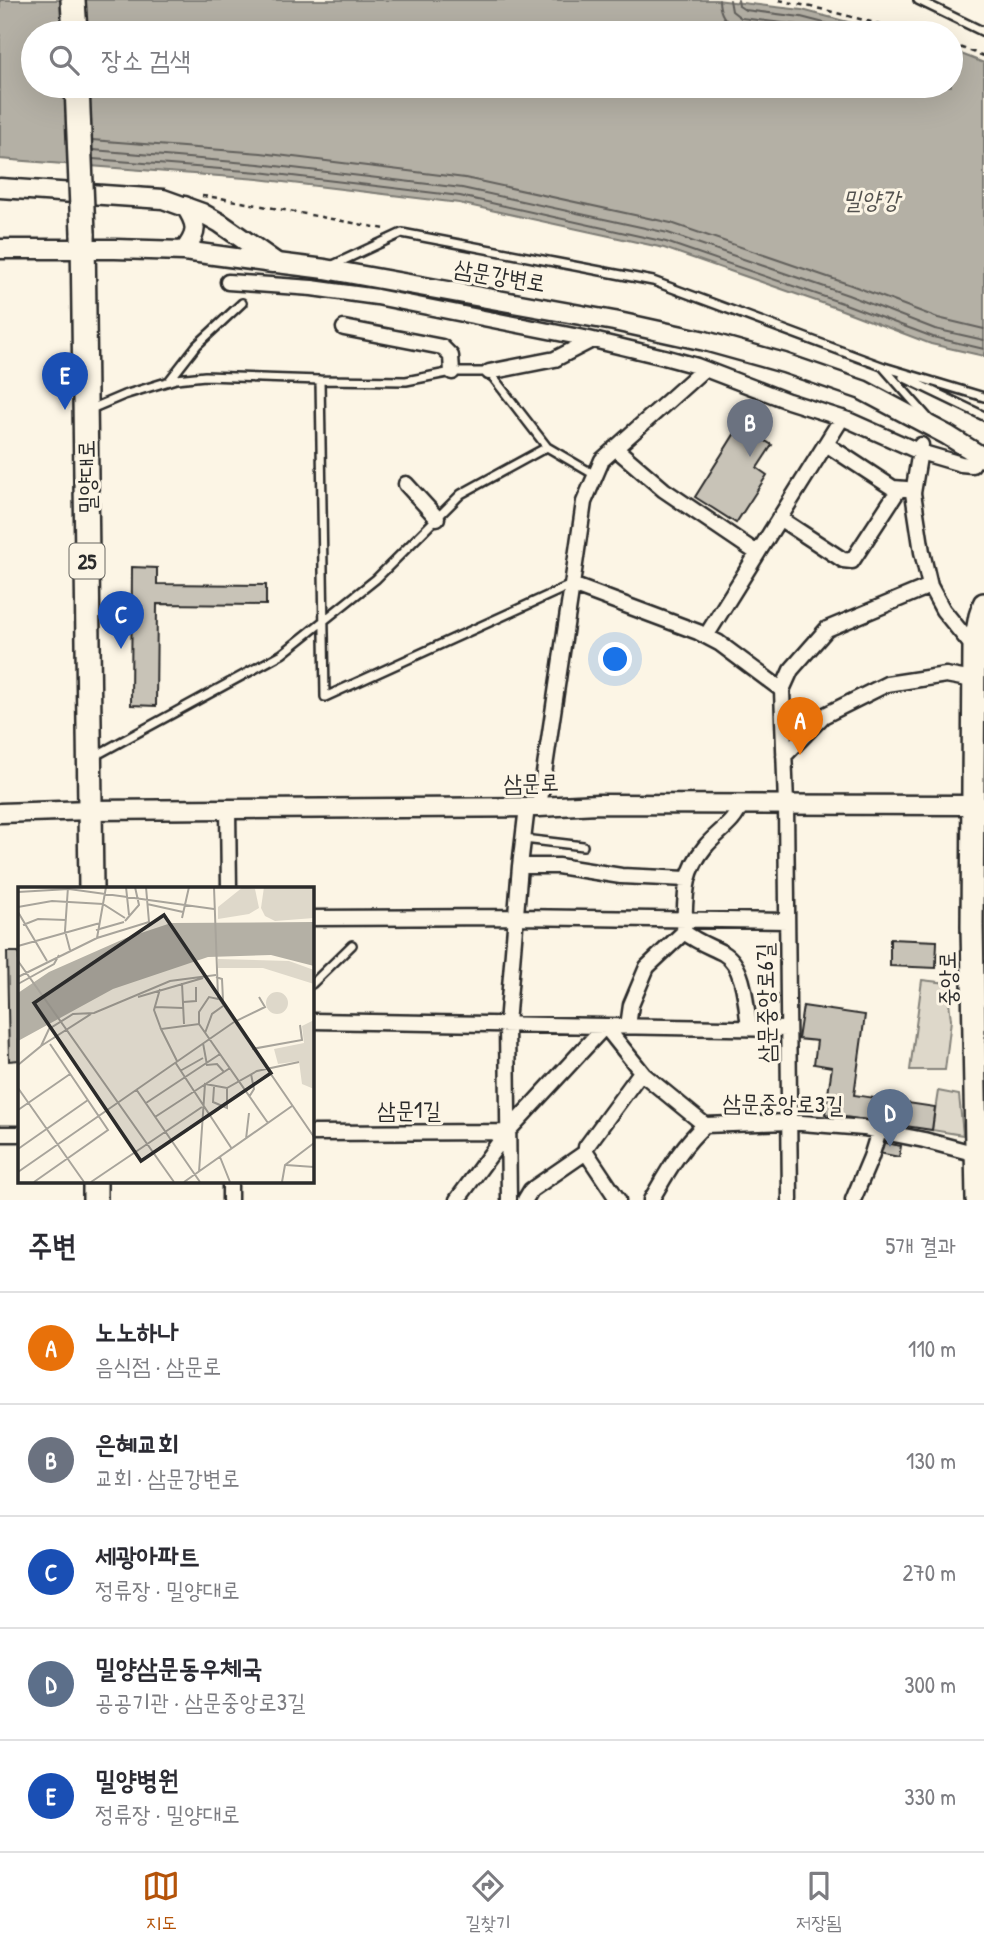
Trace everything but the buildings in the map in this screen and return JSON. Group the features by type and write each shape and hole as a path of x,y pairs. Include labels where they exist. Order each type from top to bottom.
{"main road":[{"path":"73,0 74,21"},
{"name":"밀양대로","path":"77,98 83,241 91,887"},
{"name":"중앙로","path":"976,1200 980,1155 978,806 973,680 979,648 980,616 984,604"},
{"path":"95,1182 95,1200"}],"street":[{"name":"삼문강변로","path":"0,188 163,199 220,223 277,263 325,268 505,300 705,341 784,363 862,390 981,456"},
{"path":"184,251 195,233 194,218 185,206"},
{"path":"0,249 20,250 83,241 115,249 184,251 277,263"},
{"path":"0,257 20,250"},
{"path":"228,282 312,288 377,298 592,340 704,369 961,464 972,465 981,456"},
{"path":"344,328 442,347 451,356 452,372"},
{"path":"489,372 555,359 592,340"},
{"path":"509,1200 508,1024 520,866 523,839 533,807 584,502 602,460 704,369"},
{"path":"706,636 842,418"},
{"path":"826,444 893,488 906,489"},
{"path":"615,448 664,490 757,553"},
{"path":"779,518 843,559 852,561 906,489 920,448"},
{"path":"407,484 437,518"},
{"path":"906,489 930,586 943,610 979,648"},
{"path":"572,585 706,636 782,690 791,670 827,629 930,586"},
{"path":"784,756 823,716 887,684 946,676 973,680"},
{"name":"삼문중앙로6길","path":"782,690 786,805 790,1200"},
{"name":"삼문로","path":"0,814 90,810 533,807 598,804 978,806"},
{"path":"740,805 737,815 706,846 691,866 687,880 685,926 696,942 724,954 734,962 746,1000 749,1028"},
{"path":"228,809 229,887"},
{"path":"520,866 558,866 621,876 687,880"},
{"path":"313,918 515,917 685,926 787,921"},
{"path":"628,1026 631,1005 647,967 685,926"},
{"path":"313,1021 788,1029"},
{"path":"457,1200 508,1132 605,1026"},
{"name":"삼문중앙로3길","path":"605,1026 641,1072 705,1125 789,1122 864,1128 980,1155"},
{"path":"618,1200 586,1152 586,1147 641,1072"},
{"path":"651,1200 676,1157 705,1125"},
{"path":"853,1200 872,1157 879,1131"},
{"name":"삼문1길","path":"313,1133 508,1132"},
{"path":"0,1134 18,1134"},
{"path":"525,1200 531,1190 586,1152"},
{"path":"230,1182 230,1200"}],"lane":[{"path":"918,0 961,21"},
{"path":"963,22 984,32"},
{"path":"325,268 402,233 653,281 884,367 984,397"},
{"path":"169,381 197,345 242,303"},
{"path":"884,367 984,416"},
{"path":"884,367 940,432"},
{"path":"85,411 169,381 205,376 405,381 452,372 489,372 547,447 595,476"},
{"path":"320,380 325,698 572,585"},
{"path":"90,759 282,654 376,579 461,494 547,447"},
{"path":"523,839 583,845"},
{"path":"313,983 352,945"}],"path":[{"path":"779,0 868,21"},
{"path":"963,48 984,56"}],"shaded area":[{"path":"922,980 947,983 951,1020 945,1070 910,1070"},
{"path":"938,1091 959,1095 963,1135 932,1130"}],"water":[{"name":"밀양강","path":"0,0 716,0 802,10 844,21 21,21 21,98 963,98 963,55 984,63 984,356 931,344 664,248 459,203 258,179 0,159"}],"place":[{"name":"밀양병원","path":"65,410"},
{"name":"은혜교회","path":"750,457"},
{"name":"세광아파트","path":"121,649"},
{"name":"노노하나","path":"800,755"},
{"name":"밀양삼문동우체국","path":"890,1147"}]}
